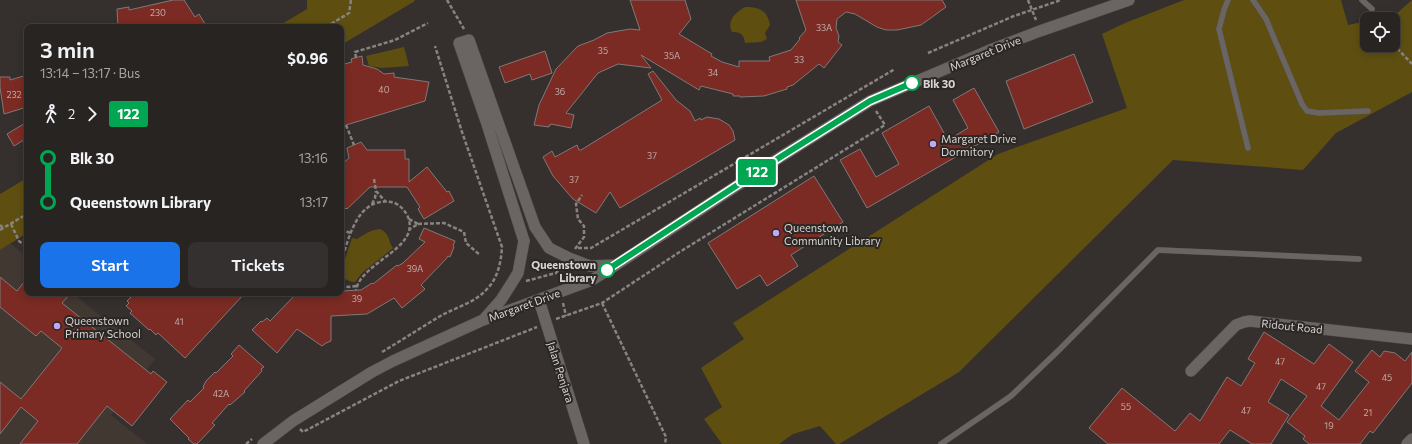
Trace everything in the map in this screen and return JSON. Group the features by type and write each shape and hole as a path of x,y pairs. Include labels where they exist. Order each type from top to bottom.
{"street":[{"name":"Margaret Drive","path":"263,444 293,421 392,361 483,320 592,280 782,156 870,101 990,50 1129,0"},
{"path":"483,320 501,300 518,273 524,241 487,124 459,43 469,40 536,227 549,248 590,266 616,265"},
{"name":"Jalan Penjara","path":"538,300 584,444"},
{"name":"Ridout Road","path":"1191,371 1236,325 1250,321 1412,339"},
{"path":"1407,444 1412,439"}],"lane":[{"path":"1228,0 1219,29 1248,148"},
{"path":"1253,0 1266,19 1302,104 1307,111 1319,113 1368,111"},
{"path":"1362,0 1372,9"},
{"path":"941,444 1011,396 1158,250 1359,259"}],"path":[{"path":"331,24 349,13 351,0"},
{"path":"1028,0 1040,31"},
{"path":"928,53 1014,16 1061,0"},
{"path":"356,58 355,52 395,40 428,23"},
{"path":"435,46 462,132 502,247 501,262 494,278 510,286 556,273 584,237 584,226 578,219 576,204 582,195"},
{"path":"1400,51 1412,64"},
{"path":"570,245 576,248 591,248 895,69"},
{"path":"346,125 354,145"},
{"path":"372,205 376,191 374,179"},
{"path":"376,191 385,201"},
{"path":"344,252 350,232 359,216 378,202 393,202 400,205 409,219 410,229"},
{"path":"0,225 1,229 24,216"},
{"path":"409,219 418,224"},
{"path":"356,290 365,273 392,253 405,238 410,229 418,224 444,223 464,232 466,242 480,255"},
{"path":"11,224 19,240 24,244"},
{"path":"344,230 350,232"},
{"path":"344,285 348,287 357,286"},
{"path":"602,303 666,437 665,444"}],"shaded area":[{"path":"307,0 415,1 344,43 344,24 282,24 307,9"},
{"path":"1184,0 1341,0 1348,25 1360,22 1360,52 1400,52 1400,12 1398,12 1412,0 1412,92 1336,133 1303,170 1173,160 959,372 839,444 836,444 820,426 793,434 779,444 722,444 704,419 722,407 701,368 744,339 733,323 998,154 1127,108 1102,34 1125,23"},
{"path":"745,7 762,10 767,16 770,25 765,33 767,39 761,42 745,43 744,37 741,34 732,32 730,24 733,17 738,11"},
{"path":"404,47 409,66 382,68 369,66 366,56"},
{"path":"24,180 24,235 0,250 0,194"},
{"path":"380,229 387,235 393,248 362,273 355,282 345,279 344,262 352,238 357,239 370,231"},
{"name":"Queenstown Primary School","path":"10,243 24,255 24,296 76,296 155,359 111,415 147,444 0,444 0,250"}],"building":[{"path":"173,0 184,0 195,17 199,14 205,24 118,24 117,9 129,7 129,10"},
{"path":"630,0 685,0 691,19 679,34 712,54 711,56 722,62 739,67 739,61 770,61 769,57 791,50 806,30 796,0 942,0 946,7 921,25 897,30 886,30 877,27 855,14 846,12 837,19 836,28 839,36 838,42 842,45 824,68 819,64 793,85 787,87 787,89 764,96 733,96 733,94 701,86 699,90 641,55 651,68 618,64 598,73 566,113 574,115 571,128 551,124 549,127 534,125 539,105 556,69 578,46 607,33 630,29 640,30"},
{"path":"545,51 552,73 532,80 530,74 505,83 499,67"},
{"path":"1074,54 1093,102 1024,129 1006,81"},
{"path":"362,56 363,65 377,69 384,74 394,73 394,77 429,82 425,101 344,126 344,64 352,62 351,59"},
{"path":"653,71 676,100 690,111 695,121 700,118 701,120 707,117 719,119 729,125 733,131 735,140 620,208 610,192 596,213 573,199 553,176 543,157 552,151 555,157 577,145 579,150 581,150 662,100 648,74"},
{"path":"24,76 24,108 4,114 0,77 10,77 10,80"},
{"name":"Margaret Drive Dormitory","path":"974,88 999,132 867,208 840,160 860,149 876,177 899,164 882,133 929,106 948,140 968,128 953,100"},
{"path":"24,124 24,140 14,146 7,134"},
{"path":"361,142 367,150 405,150 405,159 409,159 409,182 427,167 447,192 449,191 454,201 424,219 418,209 420,207 407,187 370,187 347,209 344,210 344,162 349,158 347,148"},
{"name":"Queenstown Community Library","path":"814,176 843,222 791,255 798,266 767,286 760,275 737,289 708,243"},
{"path":"424,228 455,241 450,257 448,256 421,285 425,289 402,308 394,298 367,314 331,316 331,341 322,346 297,329 277,353 252,330 261,321 262,322 267,318 270,321 294,296 344,296 344,291 361,290 372,283 373,284 397,265 398,266 403,263 425,242 419,239"},
{"name":"Queenstown Primary School","path":"0,277 17,291 24,282 24,296 68,296 62,303 151,374 153,371 167,382 132,426 107,406 77,444 20,444 38,421 21,407 0,434 0,382 21,399 62,348 41,331 36,336 0,307"},
{"path":"132,296 242,296 185,358 158,333 156,335 150,329 149,330 130,313 132,311 126,306 129,303 127,301"},
{"path":"1264,332 1314,364 1329,344 1353,362 1321,406 1339,420 1369,382 1355,371 1372,350 1380,357 1384,351 1395,353 1405,361 1412,352 1412,383 1373,433 1370,431 1360,444 1309,444 1303,439 1305,436 1287,422 1307,396 1281,379 1268,402 1289,415 1271,444 1252,444 1230,430 1219,444 1108,444 1089,428 1122,388 1175,431 1190,413 1200,421 1227,377 1241,386 1255,363 1248,359"},
{"path":"239,345 264,367 244,391 245,392 230,405 229,404 212,423 215,425 197,444 194,444 170,419 188,400 190,402 204,388 203,387 206,381 233,356 231,354"}],"bus line":[{"name":"122","path":"607,270 782,156 870,101 912,83"}],"place":[{"name":"Blk 30","path":"912,83"},
{"name":"Margaret Drive Dormitory","path":"933,144"},
{"name":"Queenstown Community Library","path":"776,233"},
{"name":"Queenstown Library","path":"607,270"},
{"name":"Queenstown Primary School","path":"57,326"}]}
